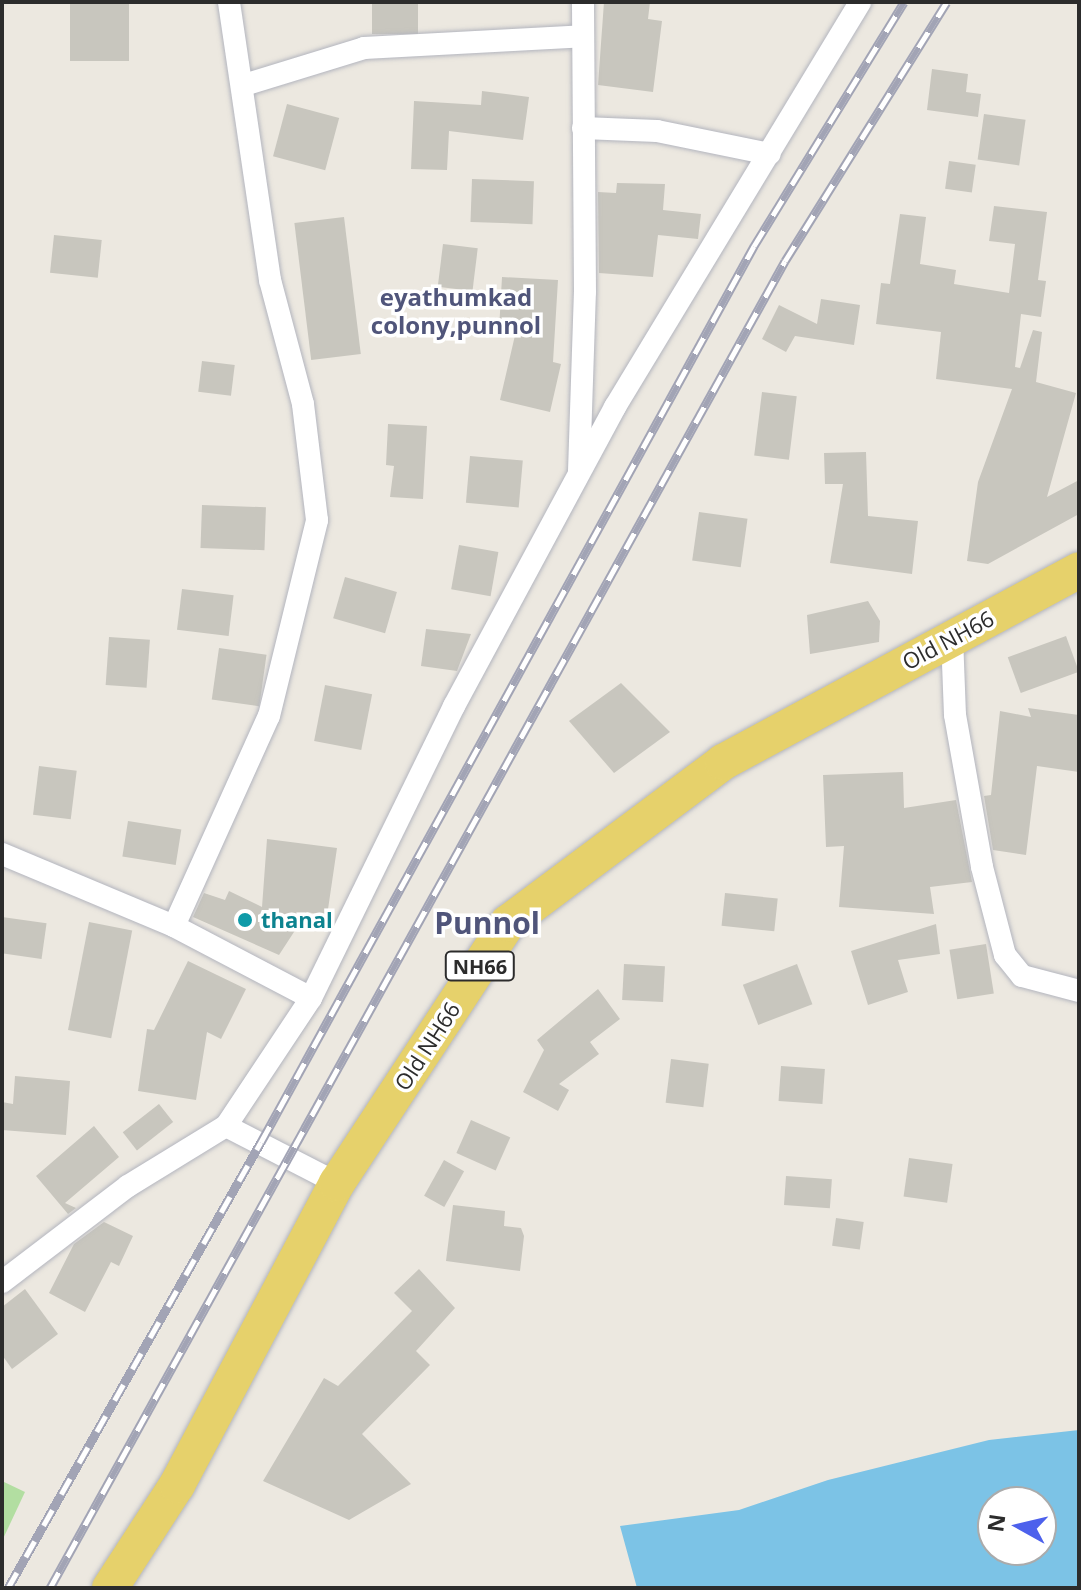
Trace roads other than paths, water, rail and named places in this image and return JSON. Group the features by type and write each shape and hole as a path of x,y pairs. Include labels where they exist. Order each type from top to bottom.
{"main road":[{"name":"Old NH66","path":"110,1588 177,1485 337,1183 508,923 723,762 1079,570"}],"street":[{"path":"174,926 269,716 317,520 303,404 270,280 244,85 229,2"},
{"path":"578,476 583,2"},
{"path":"2,1282 128,1186 226,1126 263,1077 311,998 454,706 578,476 860,2"},
{"path":"244,85 364,48 583,36"},
{"path":"583,128 657,131 770,154"},
{"path":"952,637 955,715 982,867 1005,955 1022,976 1079,991"},
{"path":"2,854 174,926 311,998"},
{"path":"226,1126 337,1183"}],"water":[{"path":"1079,1430 1079,1588 637,1588 620,1526 739,1510 828,1480 989,1440"}],"railway":[{"path":"8,1588 261,1142 754,246 904,2"},
{"path":"50,1588 785,261 947,2"}],"place":[{"name":"thanal","path":"245,920"}],"district":[{"name":"eyathumkad colony,punnol","path":"456,311"},
{"name":"Punnol","path":"487,923"}]}
